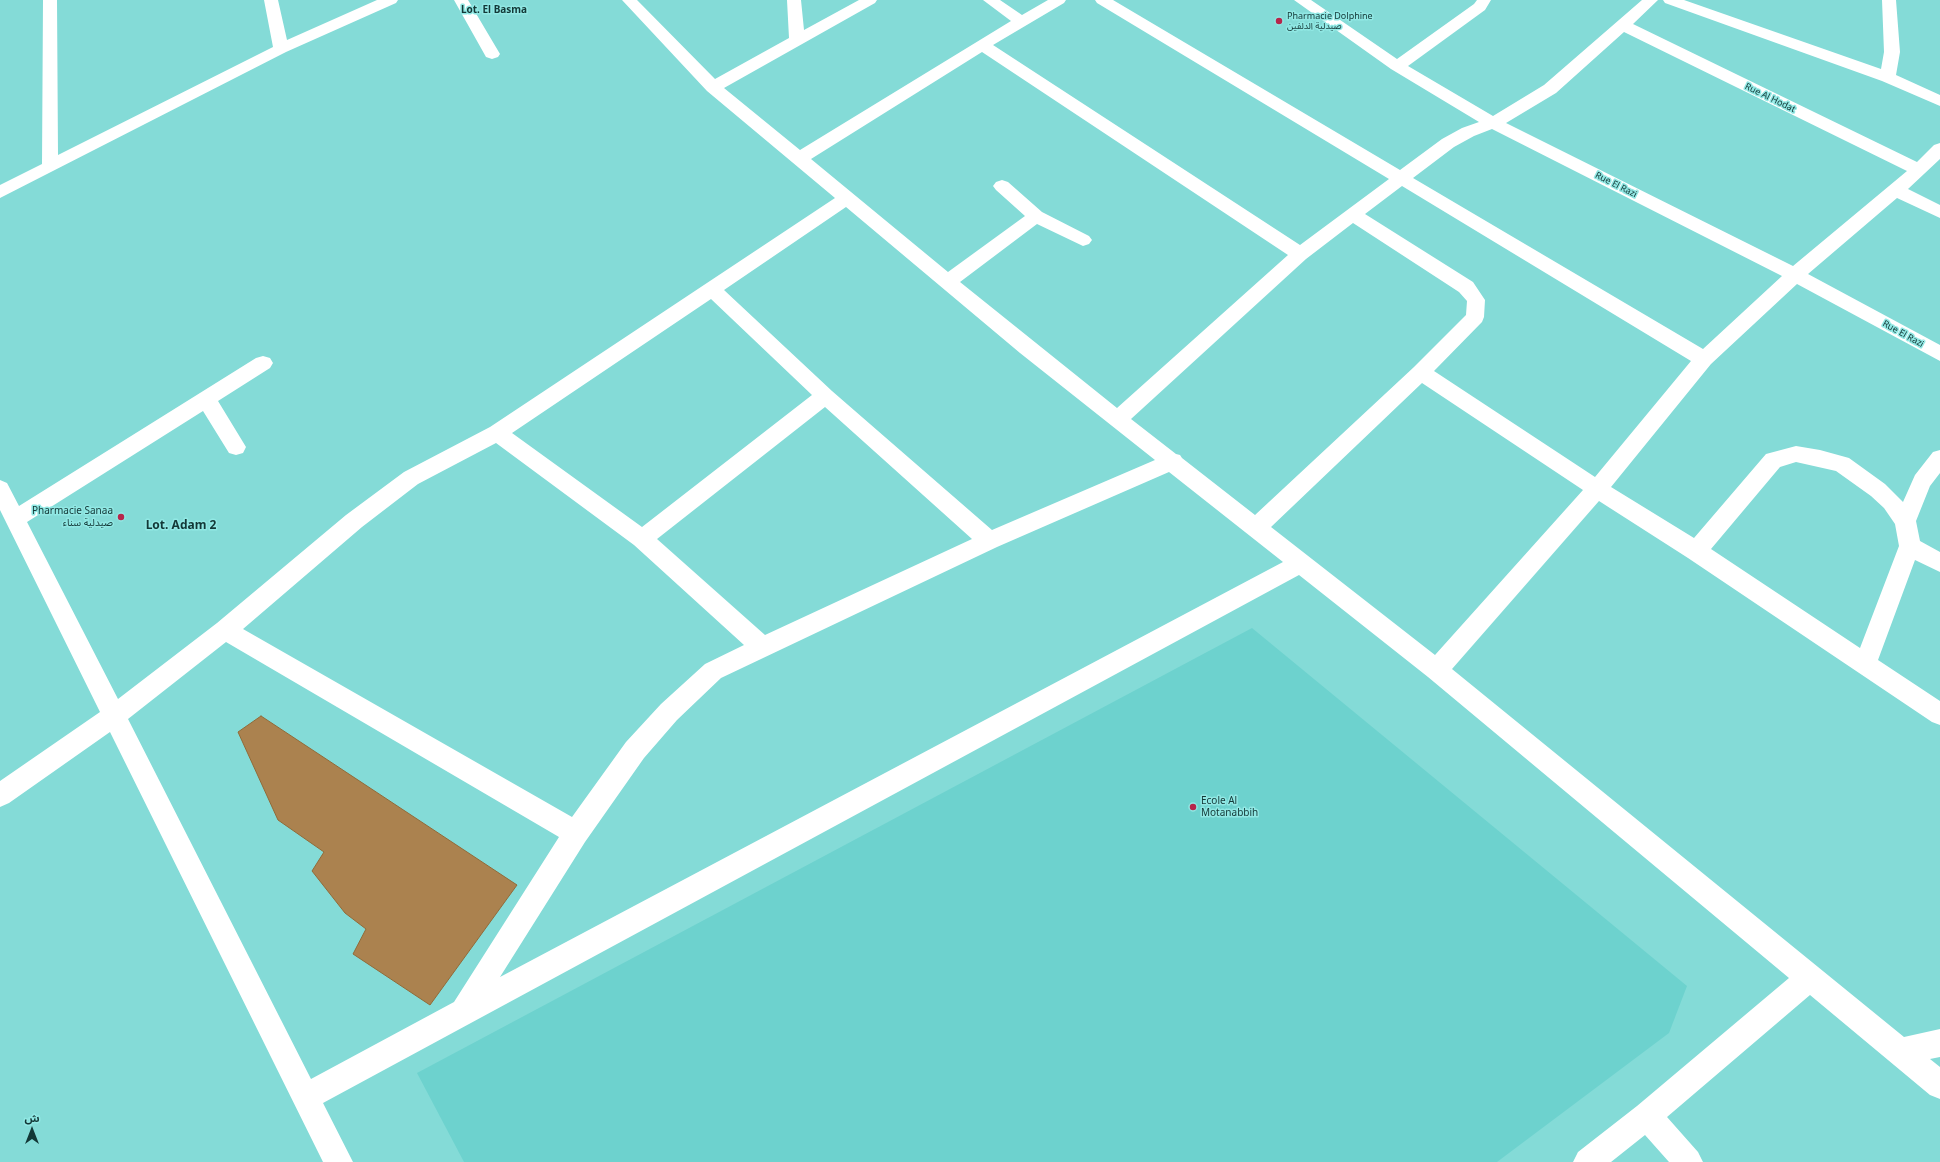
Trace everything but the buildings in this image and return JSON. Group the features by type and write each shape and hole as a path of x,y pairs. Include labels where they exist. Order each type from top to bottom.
{"street":[{"path":"50,0 50,166"},
{"path":"271,0 281,49"},
{"path":"0,192 281,49 372,7 391,0"},
{"path":"461,0 492,54"},
{"path":"629,0 713,87 947,282 1027,348 1173,461 1436,670 1809,979 1940,1085"},
{"path":"794,0 797,40"},
{"path":"713,87 870,0"},
{"path":"990,0 1021,21"},
{"path":"800,158 1021,21 1059,0"},
{"path":"1102,0 1704,359"},
{"name":"Rue El Razi","path":"1301,0 1397,66 1493,123 1795,275 1940,354"},
{"path":"1397,66 1480,7 1484,0"},
{"path":"1118,419 1300,254 1448,143 1468,132 1493,123 1550,89 1651,0"},
{"path":"1670,0 1888,77 1940,101"},
{"path":"1885,5 1892,52 1888,77"},
{"name":"Rue Al Hodat","path":"1622,25 1919,170"},
{"path":"983,45 1300,254"},
{"path":"1436,670 1597,489 1704,359 1795,275 1896,190 1940,149"},
{"path":"1002,186 1036,216 1083,240"},
{"path":"1896,190 1940,212"},
{"path":"0,795 114,716 225,630 354,521 411,478 497,433 847,198"},
{"path":"1256,528 1421,372 1475,317 1476,300 1466,287 1354,215"},
{"path":"947,282 1036,216"},
{"path":"712,289 825,396 989,541"},
{"path":"15,519 263,363"},
{"path":"1421,372 1597,489 1696,550 1940,714"},
{"path":"642,539 825,396"},
{"path":"206,399 236,447"},
{"path":"497,433 642,539 762,647"},
{"path":"1696,550 1773,460 1796,454 1842,464 1891,502 1906,521 1910,546 1865,663"},
{"path":"1906,521 1922,481 1940,458"},
{"path":"464,1011 576,833 635,750 669,712 713,671 989,541 1173,461"},
{"path":"0,489 338,1162"},
{"path":"1910,546 1940,563"},
{"path":"306,1098 464,1011 1301,563"},
{"path":"225,630 576,833"},
{"path":"1588,1162 1647,1116 1809,979"},
{"path":"1901,1052 1940,1043"},
{"path":"1647,1116 1688,1162"}],"shaded area":[{"name":"Ecole Al Motanabbih","path":"1252,628 1687,986 1669,1033 1497,1162 464,1162 417,1073"}],"place":[{"name":"Pharmacie Dolphine صيدلية الدلفين","path":"1279,21"},
{"name":"Pharmacie Sanaa صيدلية سناء","path":"121,517"},
{"name":"Ecole Al Motanabbih","path":"1193,807"}],"district":[{"name":"Lot. El Basma","path":"494,10"},
{"name":"Lot. Adam 2","path":"181,526"}]}
